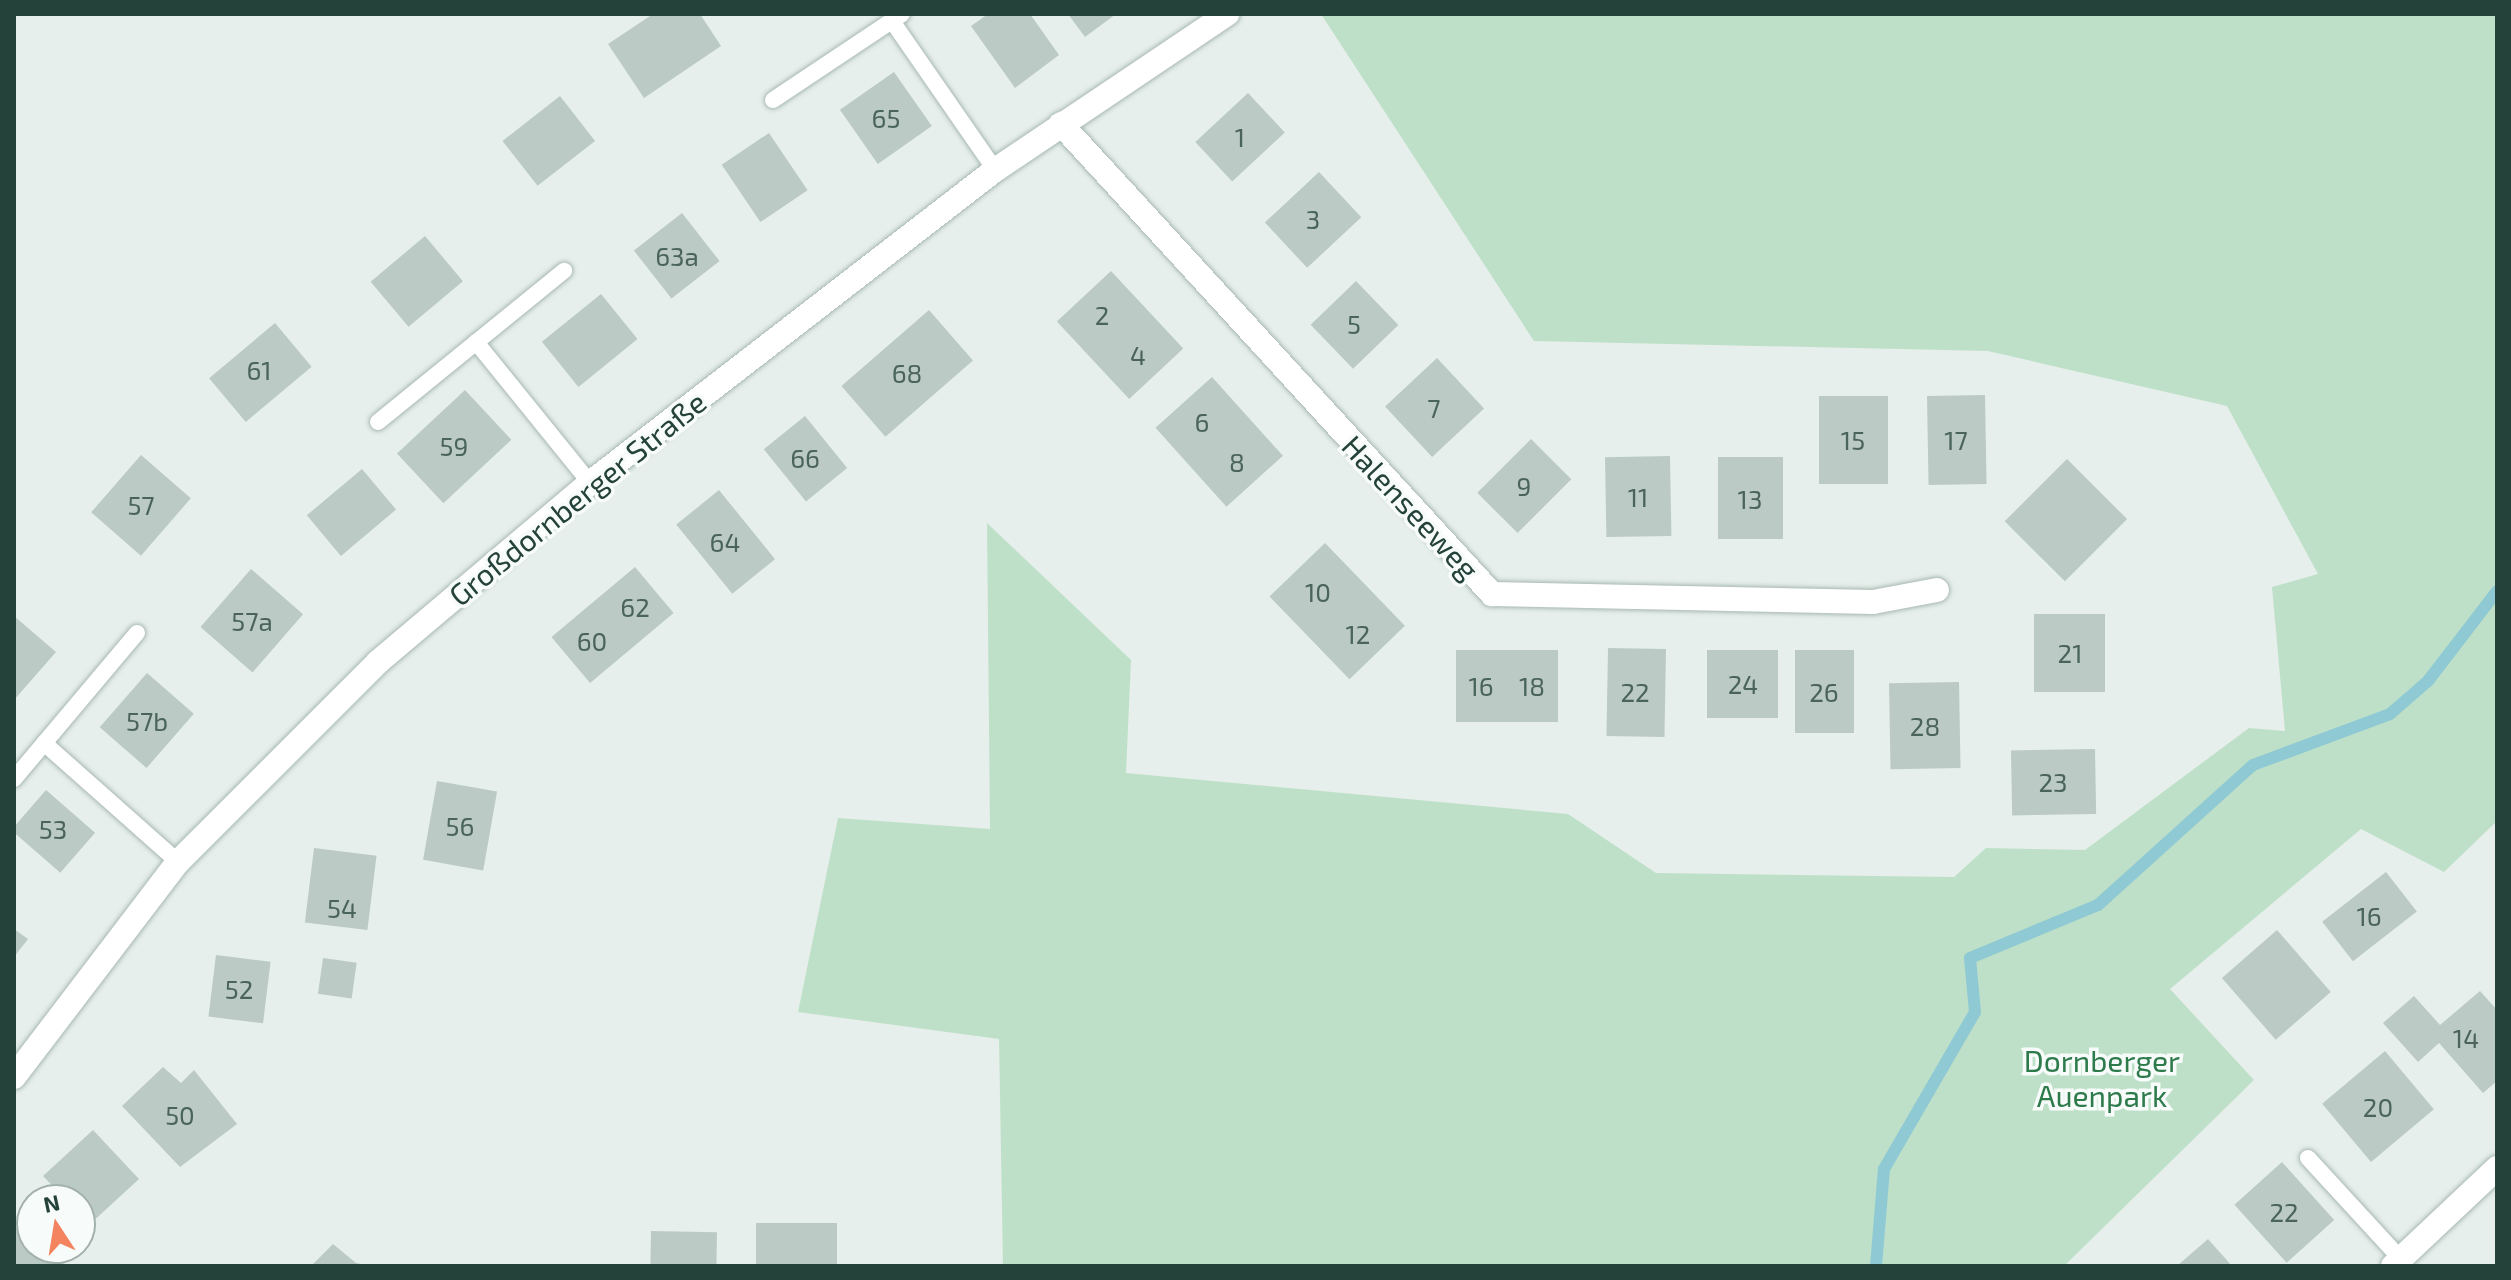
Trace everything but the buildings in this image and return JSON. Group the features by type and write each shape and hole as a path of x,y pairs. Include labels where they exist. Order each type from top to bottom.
{"street":[{"name":"Großdornberger Straße","path":"14,1077 178,862 378,662 590,483 995,170 1227,14"},
{"name":"Halenseeweg","path":"1061,124 1492,594 1873,602 1937,590"},
{"path":"2397,1262 2497,1168"}],"lane":[{"path":"773,100 897,17 995,170"},
{"path":"378,422 564,271"},
{"path":"476,342 590,483"},
{"path":"14,779 137,633"},
{"path":"44,743 178,862"},
{"path":"2308,1158 2397,1262"}],"green space":[{"name":"Dornberger Auenpark","path":"1321,14 2497,14 2497,821 2444,872 2361,829 2170,989 2254,1080 2064,1266 1003,1266 999,1039 798,1012 838,818 990,829 987,523 1131,660 1126,773 1568,814 1656,873 1954,877 1986,848 2085,850 2249,728 2285,731 2272,587 2318,574 2227,406 1988,351 1534,341"}],"waterway":[{"path":"1876,1266 1884,1169 1975,1012 1970,958 2098,905 2253,765 2390,714 2428,681 2497,591"}]}
